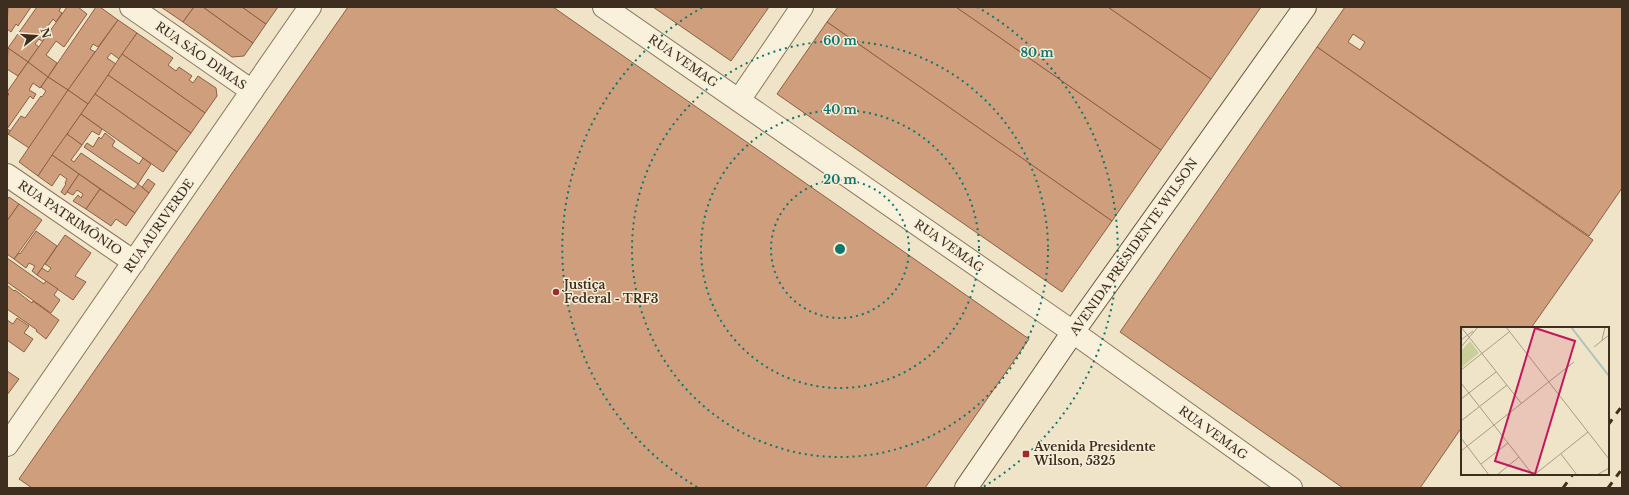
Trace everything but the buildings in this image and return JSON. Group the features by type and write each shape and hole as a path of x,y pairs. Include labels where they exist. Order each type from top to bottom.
{"street":[{"name":"RUA SÃO DIMAS","path":"130,7 252,91"},
{"name":"RUA AURIVERDE","path":"7,445 310,7"},
{"name":"RUA VEMAG","path":"604,7 1073,332 1291,488"},
{"path":"739,100 802,7"},
{"name":"AVENIDA PRESIDENTE WILSON","path":"966,488 1073,332 1305,7"},
{"name":"RUA PATRIMÔNIO","path":"7,175 134,262"}],"railway":[{"path":"1609,424 1622,406"},
{"path":"1608,488 1622,469"},
{"path":"1563,488 1572,475"}],"place":[{"name":"Justiça Federal - TRF3","path":"556,292"},
{"name":"Avenida Presidente Wilson, 5325","path":"1026,454"}]}
